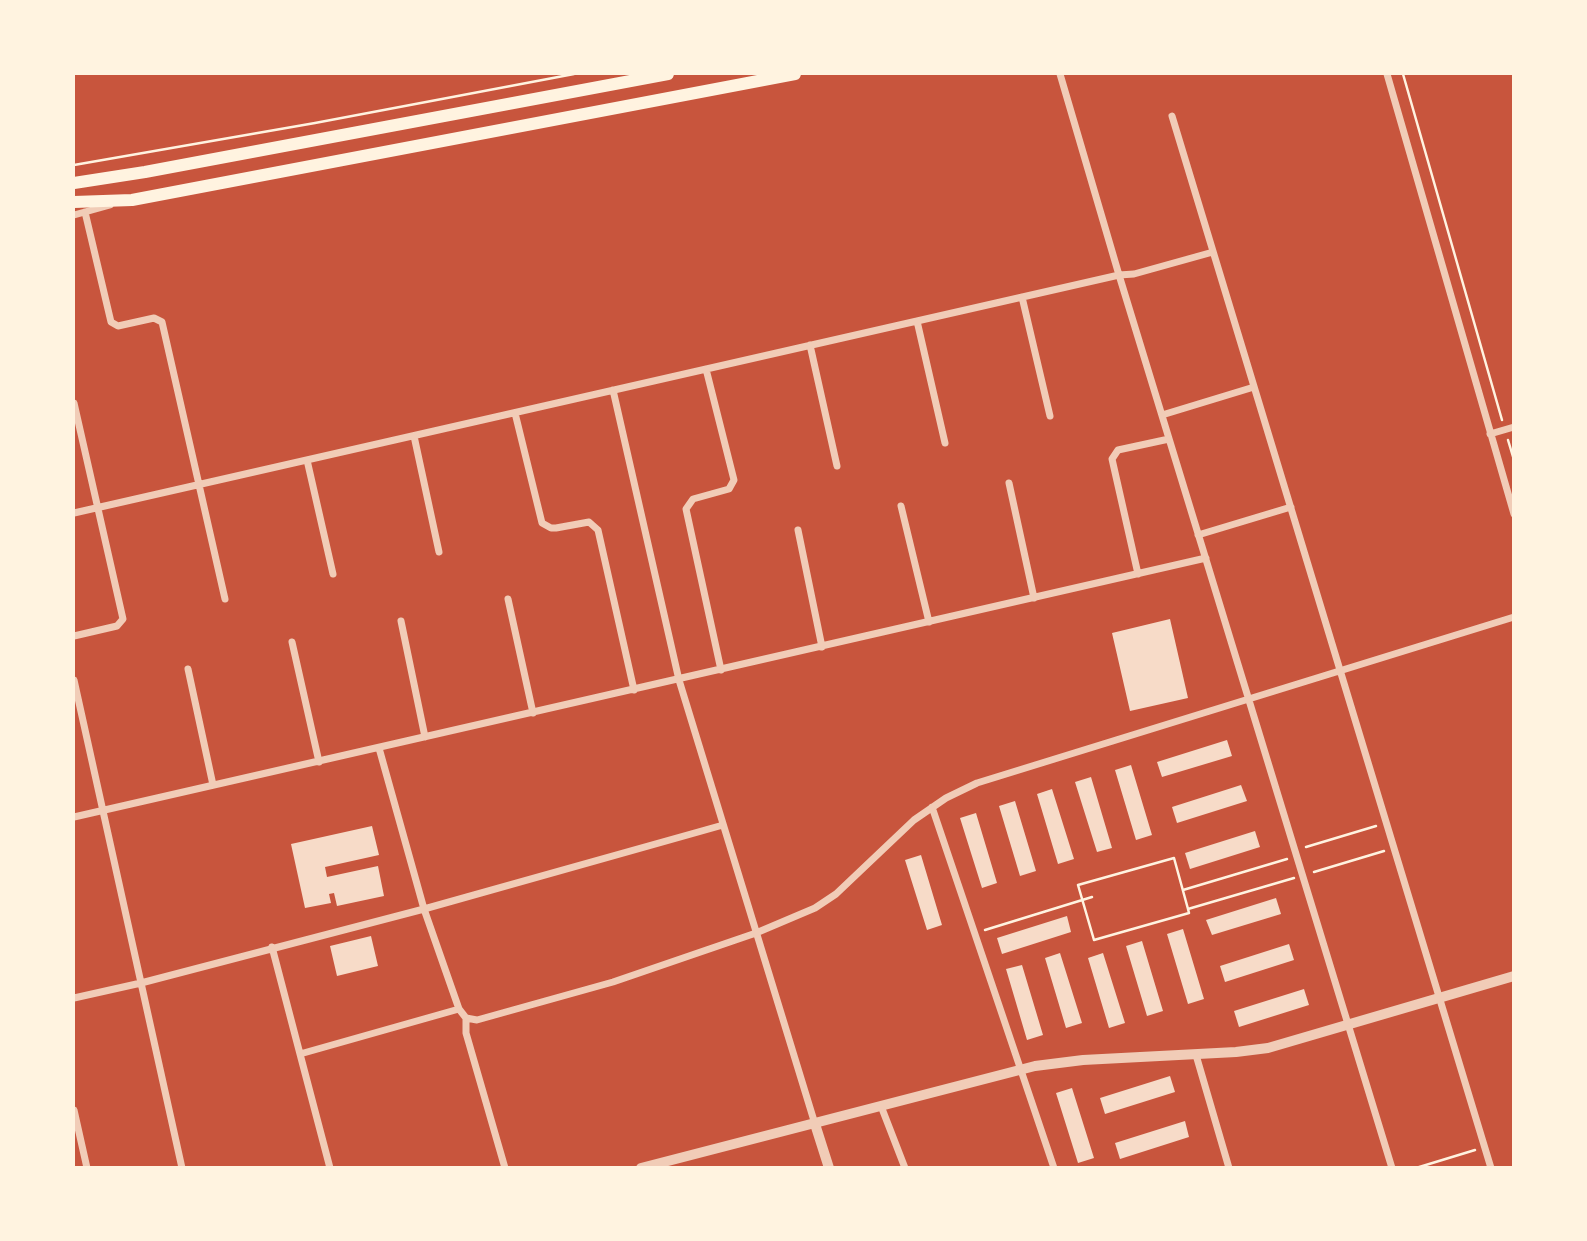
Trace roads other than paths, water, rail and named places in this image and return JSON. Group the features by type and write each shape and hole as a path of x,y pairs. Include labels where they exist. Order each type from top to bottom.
{"main road":[{"path":"74,183 668,74"},
{"path":"74,202 132,200 795,74"},
{"path":"539,97 544,122"}],"street":[{"path":"1060,74 1392,1167"},
{"path":"1387,74 1514,514"},
{"path":"1172,116 1491,1167"},
{"path":"74,215 132,200"},
{"path":"85,212 111,322 118,326 154,318 162,322 225,599"},
{"path":"74,513 1119,275 1134,274 1213,252"},
{"path":"1022,297 1050,416"},
{"path":"917,321 945,443"},
{"path":"810,345 837,466"},
{"path":"706,369 734,480 729,489 693,499 686,509 721,670"},
{"path":"1162,415 1254,387"},
{"path":"613,390 679,680 829,1167"},
{"path":"74,403 123,619 117,626 74,636"},
{"path":"515,413 542,523 556,528 589,522 598,530 634,690"},
{"path":"1490,434 1514,427"},
{"path":"414,436 439,552"},
{"path":"1138,574 1112,458 1118,450 1169,439"},
{"path":"307,460 333,574"},
{"path":"1009,483 1034,598"},
{"path":"901,506 929,622"},
{"path":"1198,535 1291,507"},
{"path":"798,530 822,647"},
{"path":"74,817 1206,558"},
{"path":"508,599 533,713"},
{"path":"466,1018 477,1020 565,996 756,933 827,902 898,834 932,807 961,790 994,777 1514,617"},
{"path":"401,621 425,737"},
{"path":"292,642 319,762"},
{"path":"188,669 213,785"},
{"path":"74,680 182,1167"},
{"path":"379,748 424,909 459,1009 466,1018 466,1033 505,1167"},
{"path":"932,807 1054,1167"},
{"path":"74,998 424,909 723,825"},
{"path":"272,947 330,1167"},
{"path":"646,1167 1019,1069 1069,1061 1196,1055 1268,1048 1514,976"},
{"path":"300,1054 459,1009"},
{"path":"1196,1055 1229,1167"},
{"path":"881,1106 905,1167"},
{"path":"74,1110 87,1167"}]}
